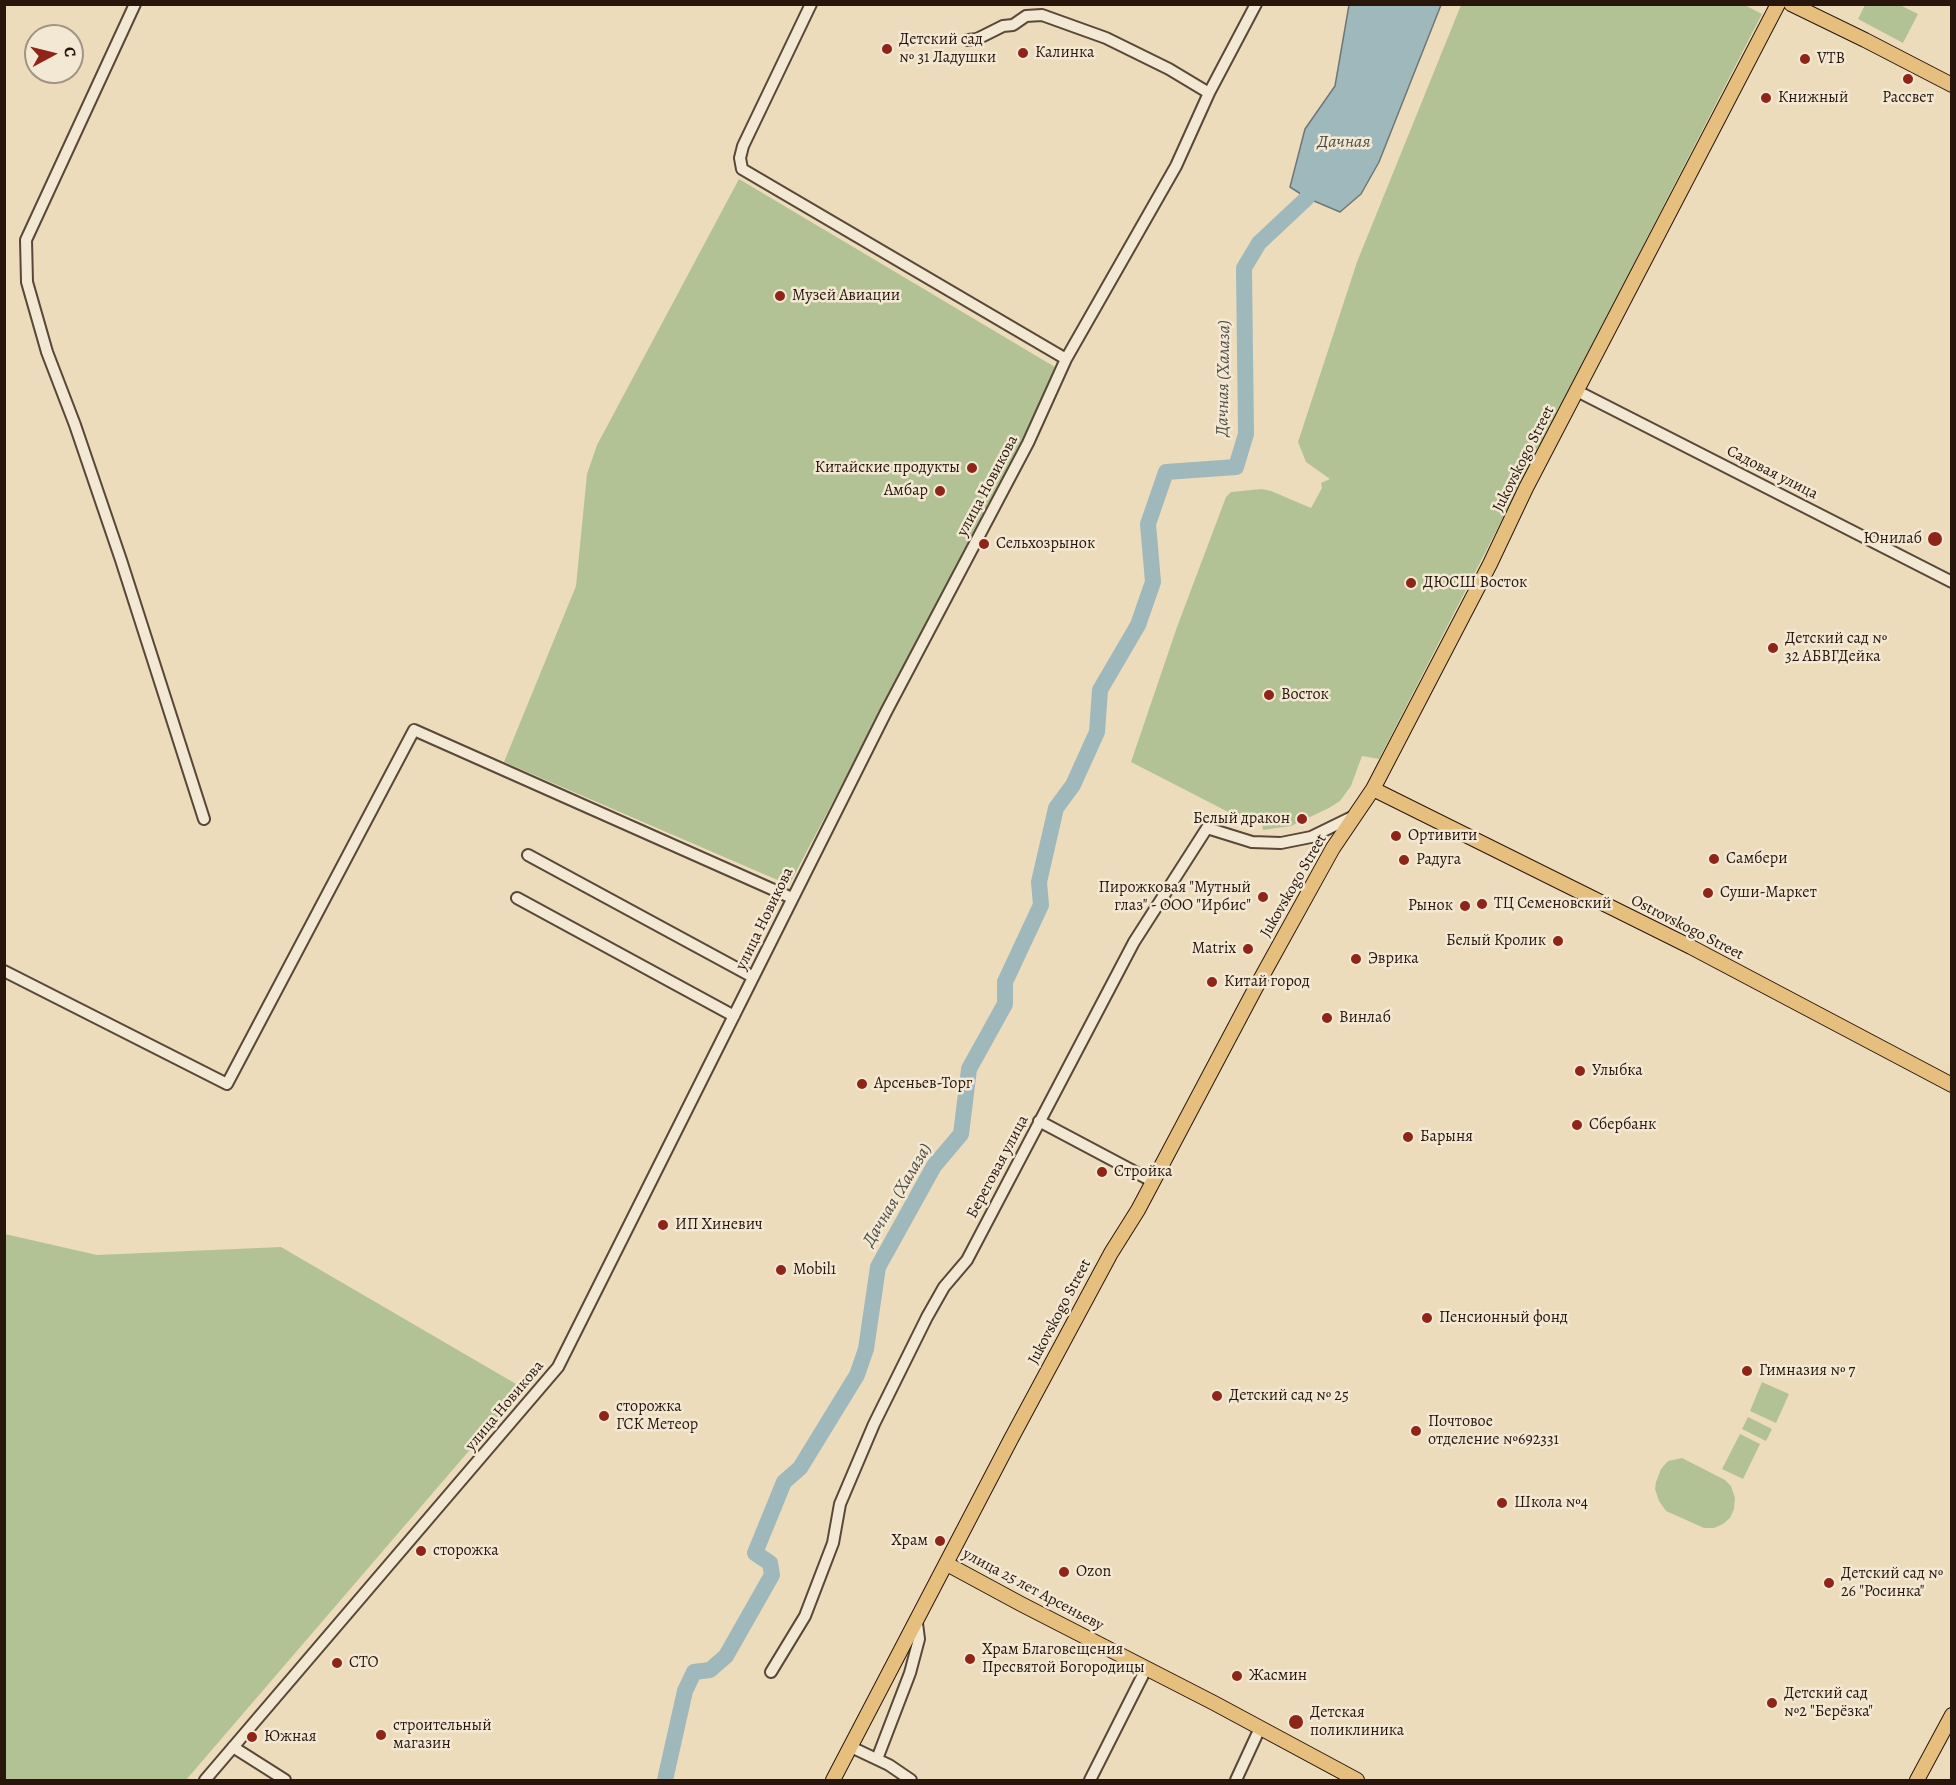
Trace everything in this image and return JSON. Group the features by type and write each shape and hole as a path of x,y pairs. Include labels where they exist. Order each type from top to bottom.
{"main road":[{"name":"Jukovskogo Street","path":"833,1780 1111,1253 1138,1210 1255,989 1333,848 1373,789 1490,564 1526,488 1778,4"},
{"path":"1791,4 1952,85"},
{"name":"Ostrovskogo Street","path":"1373,789 1691,947 1952,1085"},
{"name":"улица 25 лет Арсеньеву","path":"947,1564 1357,1780"},
{"path":"1917,1780 1952,1715"}],"street":[{"path":"135,4 26,240 26,274 47,352 75,425 121,560 204,819"},
{"path":"811,4 743,146 740,158 741,169 1066,359"},
{"name":"улица Новикова","path":"205,1780 558,1367 891,702 1028,443 1066,359 1176,166 1209,93 1256,4"},
{"path":"968,39 977,39 1004,26 1013,25 1026,16 1042,15 1106,38 1169,69 1209,93"},
{"name":"Садовая улица","path":"1577,392 1952,582"},
{"path":"4,971 227,1084 414,730 792,898"},
{"name":"Береговая улица","path":"771,1672 805,1616 833,1543 840,1504 874,1424 927,1317 944,1287 967,1260 1134,942 1207,828 1252,842 1281,843 1311,837 1357,815"},
{"path":"528,855 753,978"},
{"path":"517,898 734,1016"},
{"path":"1040,1121 1152,1181"},
{"path":"877,1759 910,1673 919,1639 917,1623"},
{"path":"1090,1780 1146,1669"},
{"path":"1236,1780 1260,1728"},
{"path":"233,1747 285,1780"},
{"path":"850,1747 877,1759 911,1780"}],"green space":[{"path":"1743,4 1762,14 1379,759 1362,756 1351,786 1340,801 1329,808 1291,826 1263,830 1262,823 1236,816 1131,762 1177,627 1226,497 1231,492 1262,489 1311,508 1322,488 1321,483 1330,479 1306,462 1298,442 1357,262 1461,5"},
{"path":"1865,5 1900,5 1918,14 1903,43 1858,19"},
{"path":"739,179 1060,370 789,885 504,762 576,586 587,474 597,445"},
{"path":"5,1234 97,1255 281,1247 523,1388 186,1780 5,1780"},
{"path":"1762,1382 1789,1394 1776,1423 1750,1411"},
{"path":"1748,1417 1772,1429 1766,1441 1742,1429"},
{"path":"1740,1434 1760,1444 1743,1479 1722,1469"},
{"path":"1682,1458 1725,1480 1731,1486 1735,1498 1734,1509 1730,1518 1723,1524 1714,1528 1704,1528 1666,1511 1659,1501 1655,1489 1661,1469 1668,1461"}],"water":[{"name":"Дачная","path":"1349,5 1441,5 1379,162 1361,194 1340,212 1307,198 1290,187 1305,129 1335,86"}],"waterway":[{"name":"Дачная (Халаза)","path":"665,1780 685,1691 694,1672 710,1670 726,1656 772,1575 770,1563 755,1553 784,1482 800,1468 857,1375 866,1349 878,1267 934,1166 961,1134 969,1069 1005,1004 1005,982 1041,905 1039,882 1056,808 1073,785 1097,732 1100,690 1138,625 1153,582 1148,524 1166,472 1236,467 1246,434 1244,268 1259,243 1307,198 1313,177"}],"place":[{"name":"Детский сад № 31 Ладушки","path":"887,49"},
{"name":"Калинка","path":"1023,53"},
{"name":"VTB","path":"1805,59"},
{"name":"Рассвет","path":"1908,79"},
{"name":"Книжный","path":"1766,98"},
{"name":"Музей Авиации","path":"780,296"},
{"name":"Китайские продукты","path":"972,468"},
{"name":"Амбар","path":"940,491"},
{"name":"Юнилаб","path":"1935,539"},
{"name":"Сельхозрынок","path":"984,544"},
{"name":"ДЮСШ Восток","path":"1411,583"},
{"name":"Детский сад № 32 АБВГДейка","path":"1773,648"},
{"name":"Восток","path":"1269,695"},
{"name":"Белый дракон","path":"1302,819"},
{"name":"Ортивити","path":"1396,836"},
{"name":"Самбери","path":"1714,859"},
{"name":"Радуга","path":"1404,860"},
{"name":"Суши-Маркет","path":"1708,893"},
{"name":"Пирожковая \"Мутный глаз\" - ООО \"Ирбис\"","path":"1263,897"},
{"name":"ТЦ Семеновский","path":"1482,904"},
{"name":"Рынок","path":"1465,906"},
{"name":"Белый Кролик","path":"1558,941"},
{"name":"Matrix","path":"1248,949"},
{"name":"Эврика","path":"1356,959"},
{"name":"Китай город","path":"1212,982"},
{"name":"Винлаб","path":"1327,1018"},
{"name":"Улыбка","path":"1580,1071"},
{"name":"Арсеньев-Торг","path":"862,1084"},
{"name":"Сбербанк","path":"1577,1125"},
{"name":"Барыня","path":"1408,1137"},
{"name":"Стройка","path":"1102,1172"},
{"name":"ИП Хиневич","path":"663,1225"},
{"name":"Mobil1","path":"781,1270"},
{"name":"Пенсионный фонд","path":"1427,1318"},
{"name":"Гимназия № 7","path":"1747,1371"},
{"name":"Детский сад № 25","path":"1217,1396"},
{"name":"сторожка ГСК Метеор","path":"604,1416"},
{"name":"Почтовое отделение №692331","path":"1416,1431"},
{"name":"Школа №4","path":"1502,1503"},
{"name":"Храм","path":"940,1541"},
{"name":"сторожка","path":"421,1551"},
{"name":"Ozon","path":"1064,1572"},
{"name":"Детский сад № 26 \"Росинка\"","path":"1829,1583"},
{"name":"Храм Благовещения Пресвятой Богородицы","path":"970,1659"},
{"name":"СТО","path":"337,1663"},
{"name":"Жасмин","path":"1237,1676"},
{"name":"Детский сад №2 \"Берёзка\"","path":"1772,1703"},
{"name":"Детская поликлиника","path":"1296,1722"},
{"name":"строительный магазин","path":"381,1735"},
{"name":"Южная","path":"252,1737"}]}
